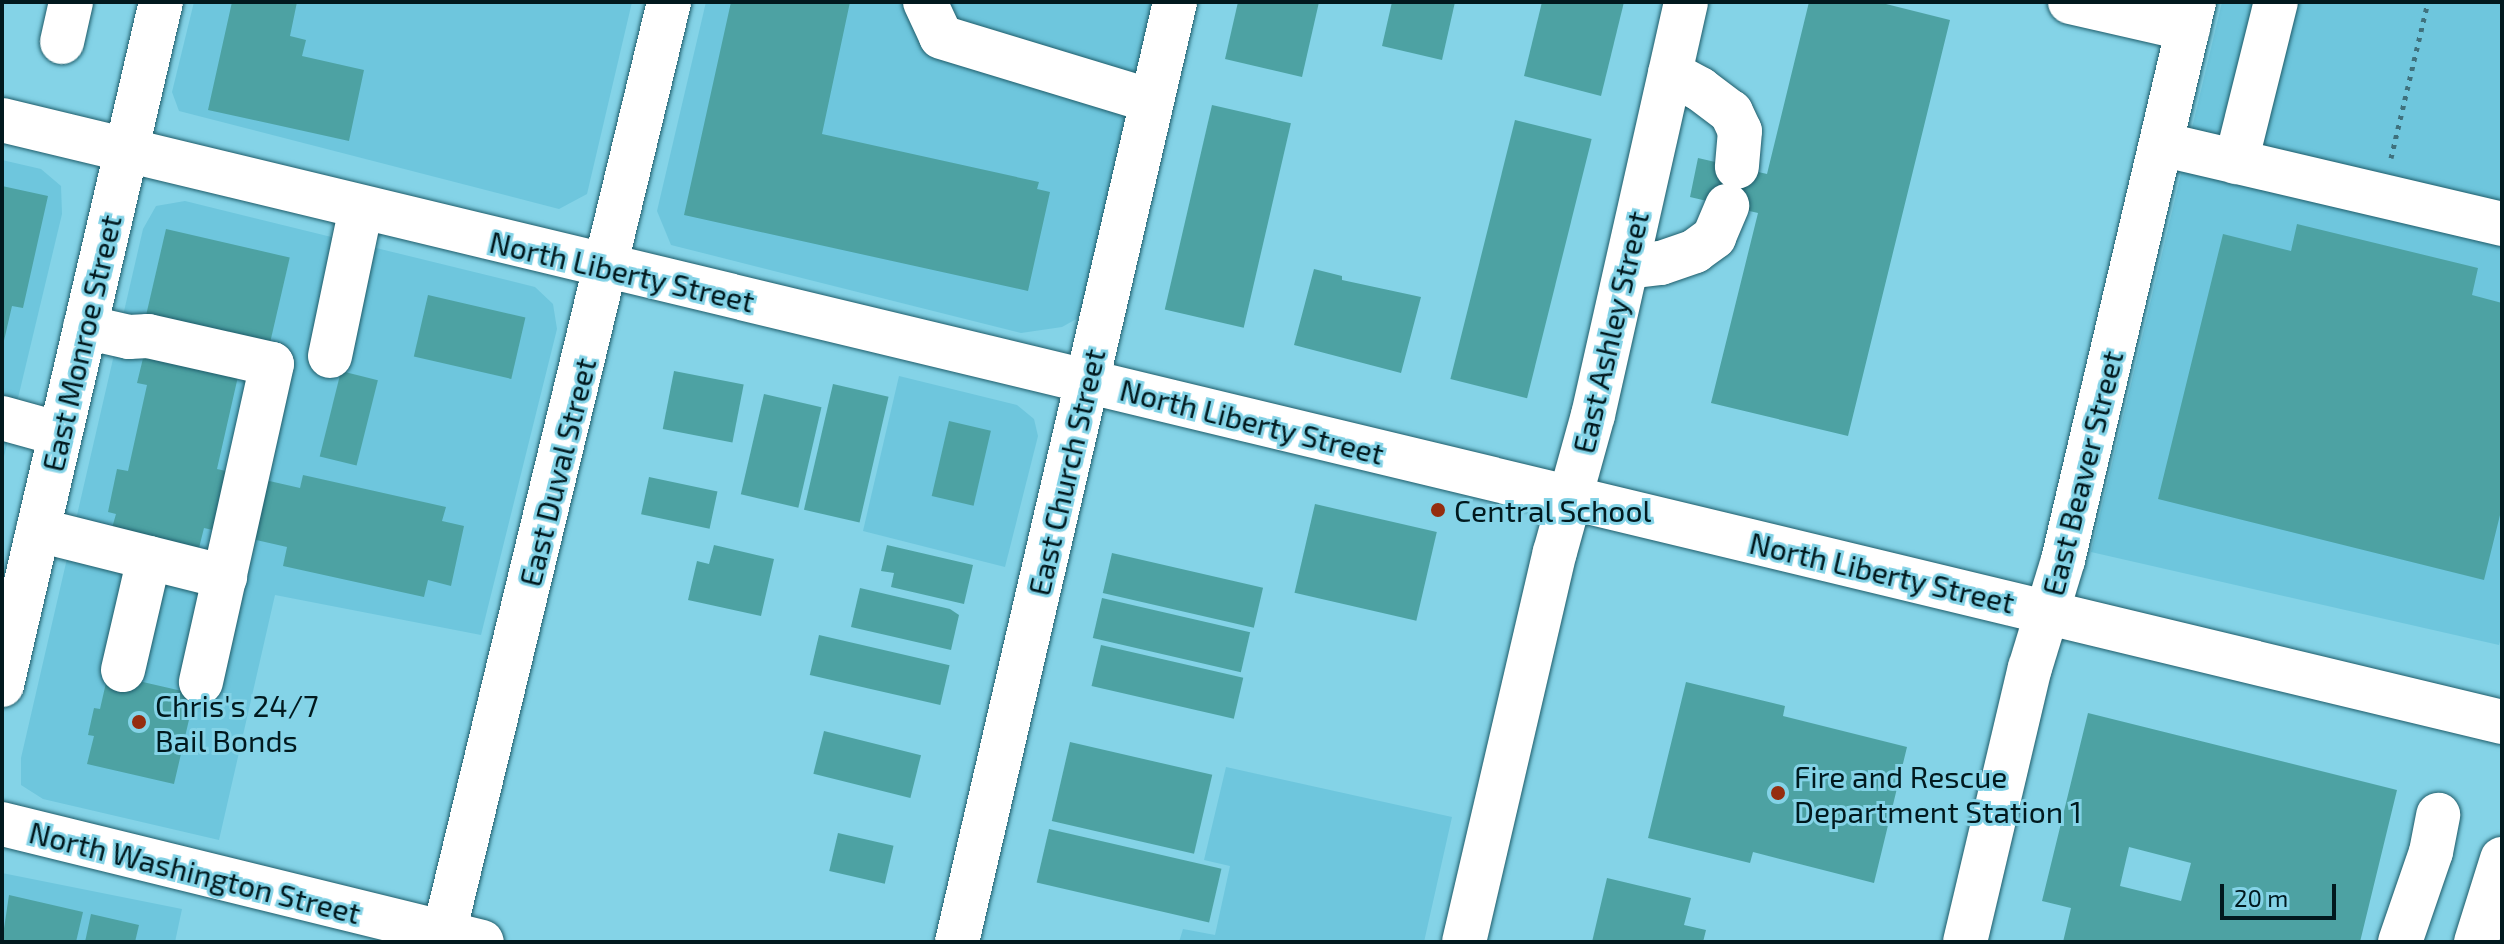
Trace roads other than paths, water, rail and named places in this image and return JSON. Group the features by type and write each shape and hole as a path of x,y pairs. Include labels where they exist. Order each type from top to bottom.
{"street":[{"name":"East Monroe Street","path":"2,685 161,2"},
{"name":"East Duval Street","path":"452,940 669,2"},
{"path":"925,2 941,37 1152,101"},
{"name":"East Church Street","path":"957,942 1175,2"},
{"name":"East Ashley Street","path":"1464,942 1570,498 1593,415 1686,2"},
{"path":"2236,162 2276,2"},
{"path":"2075,3 2191,16"},
{"name":"East Beaver Street","path":"1965,942 2191,16"},
{"path":"1627,267 1661,263 1695,251 1714,237 1732,186 1740,131 1731,112 1700,89 1670,73"},
{"name":"North Liberty Street","path":"2,120 2502,722"},
{"path":"2161,144 2502,224"},
{"path":"330,356 361,208"},
{"path":"85,327 129,337 148,336 272,364 201,682"},
{"path":"2,418 60,434"},
{"path":"38,530 225,577"},
{"path":"123,670 149,558"},
{"path":"2400,942 2431,852 2438,815"},
{"name":"North Washington Street","path":"2,824 452,940"},
{"path":"2476,942 2502,859"}],"place":[{"name":"Central School","path":"1438,510"},
{"name":"Chris's 24/7 Bail Bonds","path":"139,722"},
{"name":"Fire and Rescue Department Station 1","path":"1778,793"}]}
